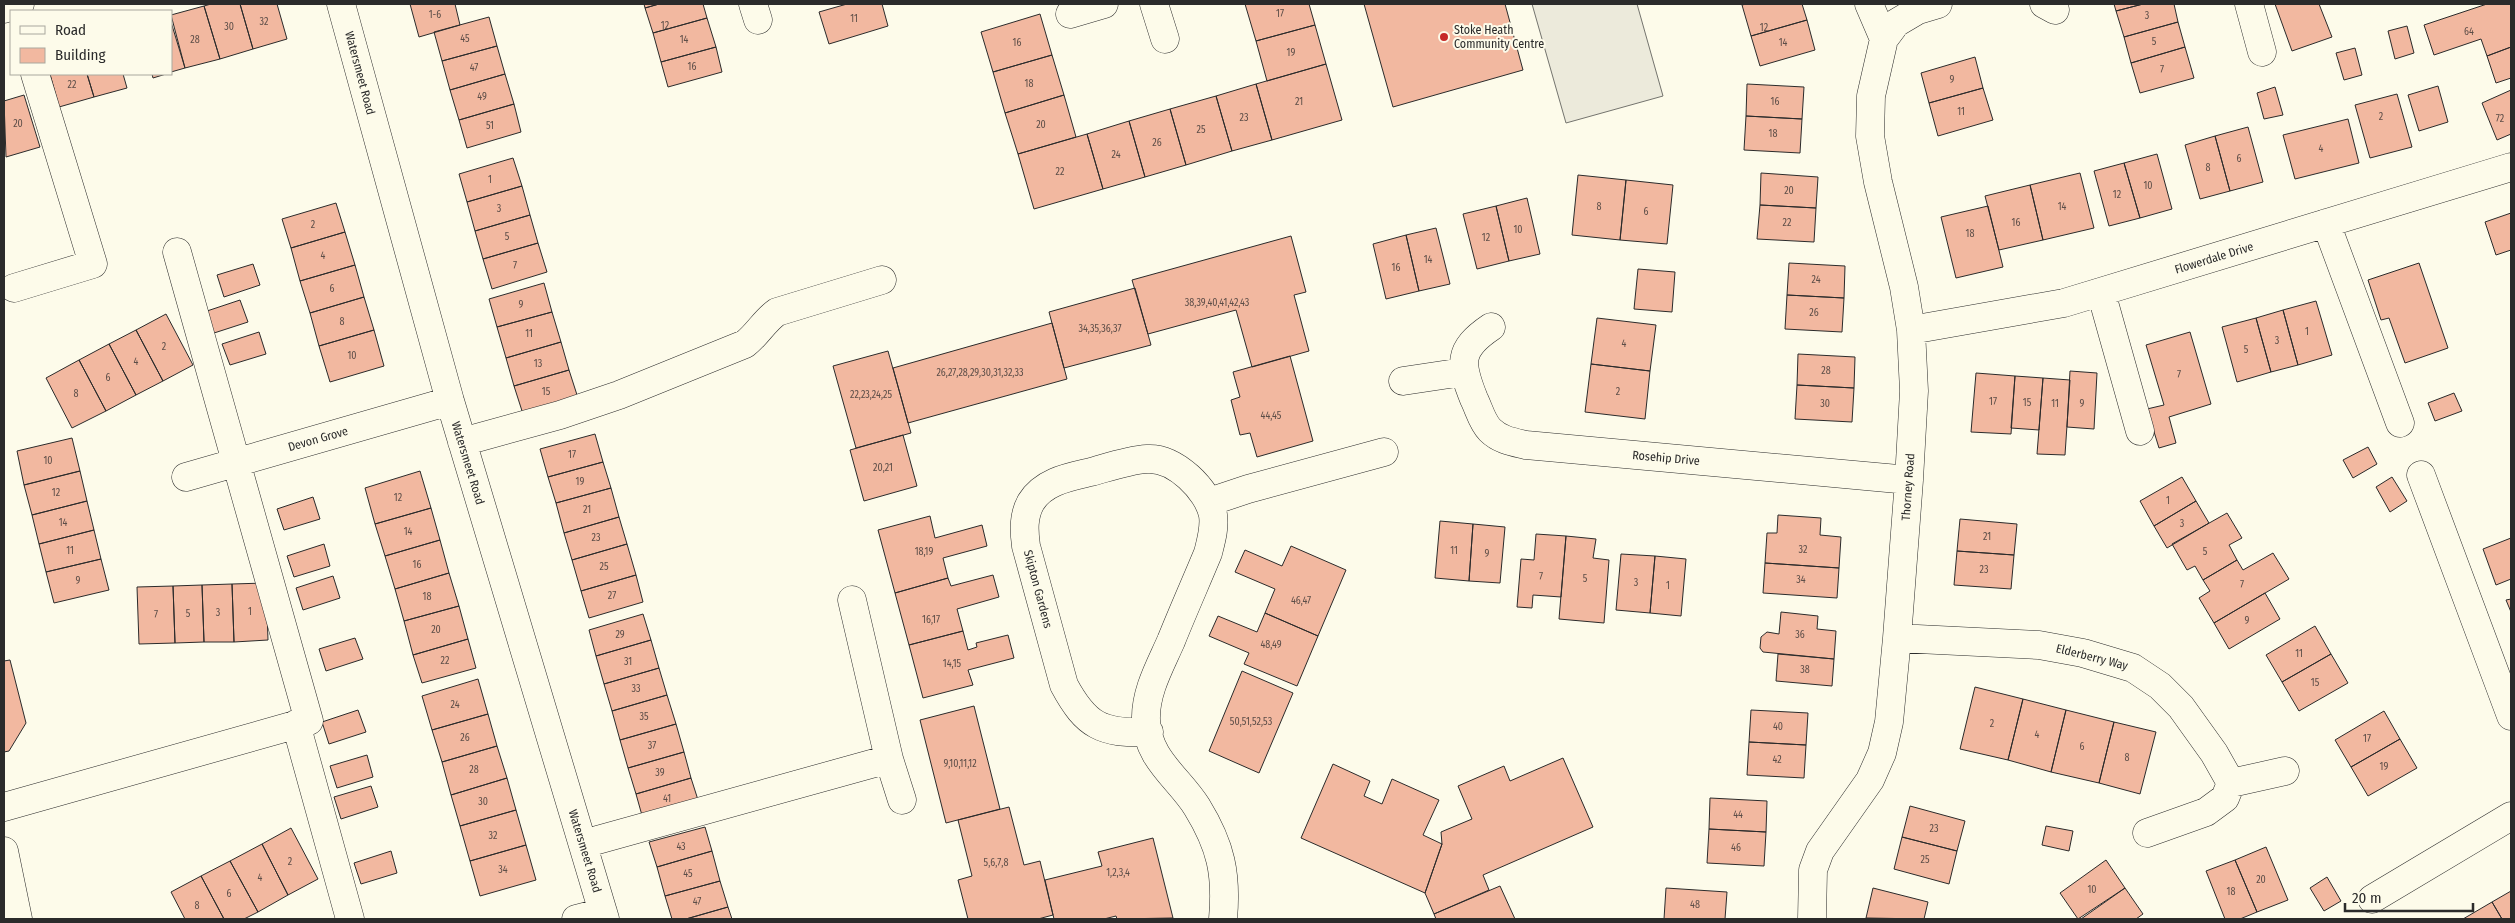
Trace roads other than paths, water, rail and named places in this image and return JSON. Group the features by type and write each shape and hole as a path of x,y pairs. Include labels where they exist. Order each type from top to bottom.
{"street":[{"name":"Watersmeet Road","path":"341,4 450,401 604,915"},
{"path":"1070,14 1104,4"},
{"path":"1154,4 1165,39"},
{"path":"1868,4 1884,39"},
{"name":"Thorney Road","path":"1812,919 1813,870 1820,851 1870,780 1882,753 1889,722 1909,480 1914,391 1911,330 1904,287 1878,182 1870,136 1871,96 1884,39 1896,23 1918,10 1938,4"},
{"path":"2250,4 2262,52"},
{"path":"14,288 93,264 35,75"},
{"name":"Flowerdale Drive","path":"1911,330 2064,303 2511,167"},
{"path":"2326,224 2400,423"},
{"path":"4,807 309,721 238,462 177,252"},
{"path":"462,442 560,416 619,395 745,344 757,335 768,318 777,312 882,280"},
{"path":"2101,292 2140,431"},
{"path":"1403,380 1463,372 1465,355 1474,338 1491,327"},
{"name":"Rosehip Drive","path":"1463,372 1490,430 1503,439 1526,445 1909,480"},
{"name":"Devon Grove","path":"186,477 450,401"},
{"path":"1209,502 1248,489 1384,452"},
{"name":"Skipton Gardens","path":"1149,732 1132,733 1110,729 1089,722 1074,704 1064,685 1026,546 1024,523 1032,502 1045,487 1061,479 1149,459 1172,466 1189,476 1209,502 1213,516 1208,553 1150,690 1146,721 1149,732 1152,747 1166,772 1196,805 1212,836 1224,866 1223,919"},
{"path":"2421,475 2511,716"},
{"path":"852,600 889,759 902,800"},
{"name":"Elderberry Way","path":"1897,638 2039,645 2083,653 2133,668 2160,686 2181,707 2218,759 2231,783"},
{"path":"296,724 350,919"},
{"path":"583,844 889,759"},
{"path":"2147,833 2206,812 2225,798 2231,783 2285,771"},
{"path":"2372,899 2511,816"},
{"path":"4,851 8,889 18,919"},
{"path":"576,919 604,915"}],"place":[{"name":"Stoke Heath Community Centre","path":"1444,37"}]}
